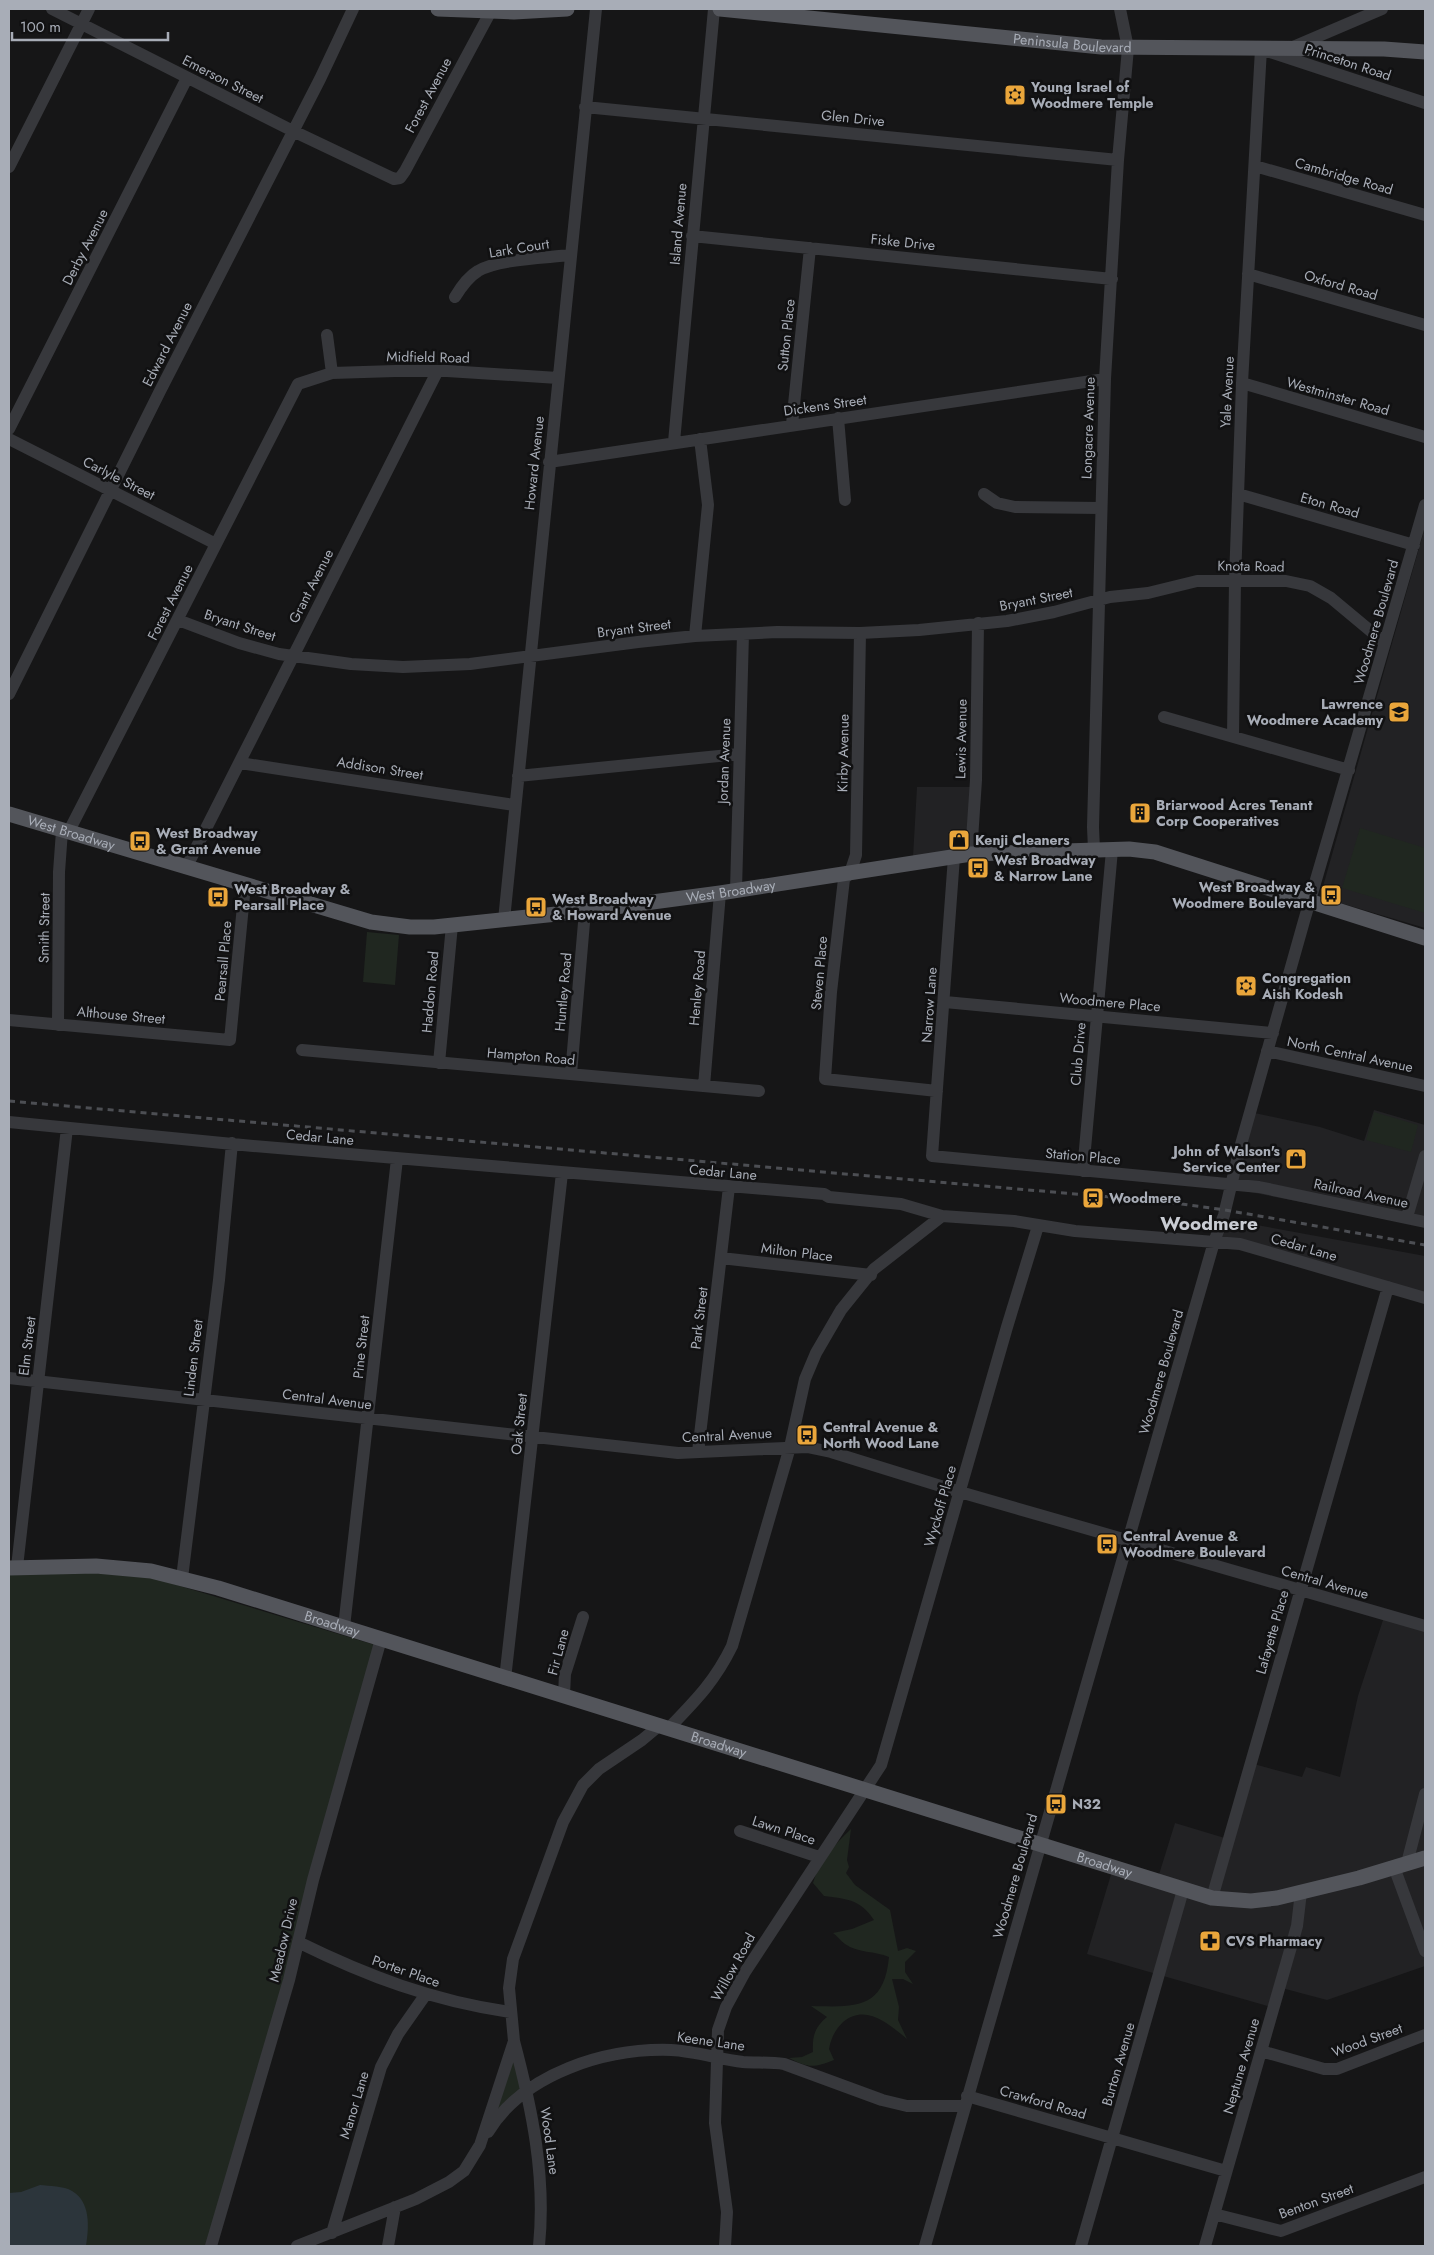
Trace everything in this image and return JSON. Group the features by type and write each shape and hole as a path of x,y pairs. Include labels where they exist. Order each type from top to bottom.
{"main road":[{"path":"438,9 567,9"},
{"name":"Peninsula Boulevard","path":"720,9 1128,48 1384,49 1425,52"},
{"name":"West Broadway","path":"9,814 370,922 410,927 452,925 585,911 720,893 971,854 1129,849 1155,852 1425,938"},
{"name":"Broadway","path":"13,1568 96,1566 151,1571 182,1578 344,1627 505,1679 664,1726 1212,1898 1251,1901 1301,1892 1425,1858"}],"street":[{"name":"Emerson Street","path":"52,9 381,175"},
{"path":"9,167 89,9"},
{"name":"Edward Avenue","path":"9,694 354,9"},
{"name":"Howard Avenue","path":"504,920 514,805 596,9"},
{"name":"Island Avenue","path":"674,442 714,9"},
{"name":"Longacre Avenue","path":"1094,850 1100,508 1105,379 1118,160 1128,48 1120,9"},
{"path":"1287,50 1382,9"},
{"name":"Forest Avenue","path":"381,175 394,180 400,178 405,171 491,10"},
{"name":"Princeton Road","path":"1261,49 1425,103"},
{"name":"Yale Avenue","path":"1233,736 1235,580 1242,383 1261,49"},
{"name":"Derby Avenue","path":"9,429 187,78"},
{"name":"Glen Drive","path":"585,107 1118,160"},
{"name":"Cambridge Road","path":"1255,166 1425,215"},
{"name":"Fiske Drive","path":"692,236 1112,279"},
{"name":"Sutton Place","path":"792,424 810,248"},
{"name":"Lark Court","path":"455,297 464,283 477,272 490,265 570,255"},
{"name":"Oxford Road","path":"1248,274 1425,325"},
{"path":"327,335 332,374"},
{"name":"Midfield Road","path":"298,384 332,374 437,372 558,378"},
{"name":"Grant Avenue","path":"186,868 437,372"},
{"name":"Dickens Street","path":"549,462 674,442 700,440 792,424 1105,379"},
{"name":"Westminster Road","path":"1242,383 1425,436"},
{"name":"Forest Avenue","path":"65,832 178,620 298,384"},
{"path":"838,418 844,500"},
{"name":"Carlyle Street","path":"9,439 216,544"},
{"path":"695,636 708,505 700,440"},
{"path":"984,494 997,503 1015,507 1100,508"},
{"name":"Eton Road","path":"1238,494 1414,545"},
{"name":"Woodmere Boulevard","path":"925,2246 1214,1242 1224,1215 1310,901 1425,505"},
{"name":"Knota Road","path":"1098,601 1110,597 1148,592 1197,581 1286,580 1310,586 1331,598 1385,643"},
{"name":"Bryant Street","path":"178,620 239,643 279,654 351,664 403,667 470,664 695,636 860,633 978,624 1007,620 1098,601"},
{"name":"Lewis Avenue","path":"971,854 976,780 978,624"},
{"name":"Kirby Avenue","path":"850,872 856,855 860,633"},
{"name":"Jordan Avenue","path":"736,890 744,634"},
{"path":"1164,718 1349,770"},
{"path":"518,776 739,754"},
{"name":"Addison Street","path":"240,763 514,805"},
{"name":"Smith Street","path":"58,1025 59,872 65,832"},
{"name":"Club Drive","path":"1083,1171 1112,850"},
{"name":"Narrow Lane","path":"932,1156 945,1002 954,857"},
{"name":"Steven Place","path":"850,872 844,879 839,917 825,1079 937,1090"},
{"name":"Pearsall Place","path":"230,1040 245,885"},
{"name":"Henley Road","path":"704,1086 720,893"},
{"name":"Huntley Road","path":"572,1074 585,911"},
{"name":"Haddon Road","path":"439,1063 452,925"},
{"name":"Woodmere Place","path":"945,1002 1273,1033"},
{"name":"Althouse Street","path":"9,1020 230,1040"},
{"name":"Hampton Road","path":"302,1050 759,1091"},
{"name":"North Central Avenue","path":"1268,1051 1425,1086"},
{"name":"Cedar Lane","path":"9,1122 397,1159 824,1194 829,1197 901,1204 942,1216 1014,1220 1038,1226 1075,1231 1240,1244 1425,1298"},
{"name":"Elm Street","path":"13,1568 38,1381 67,1128"},
{"name":"Linden Street","path":"182,1578 219,1280 232,1143"},
{"name":"Station Place","path":"932,1156 1231,1185"},
{"path":"1407,1217 1425,1156"},
{"name":"Pine Street","path":"344,1627 397,1159"},
{"name":"Oak Street","path":"505,1679 562,1173"},
{"name":"Railroad Avenue","path":"1231,1185 1259,1187 1425,1222"},
{"name":"Park Street","path":"698,1452 730,1187"},
{"name":"Wood Lane","path":"539,2246 542,2215 540,2163 528,2091 514,2041 510,2012 510,1974 513,1959 536,1894 573,1801 583,1784 599,1769 664,1726 708,1688 722,1665 732,1646 790,1447 805,1380 816,1353 841,1310 874,1270 942,1216"},
{"name":"Wyckoff Place","path":"864,1790 881,1765 1038,1226"},
{"name":"Milton Place","path":"721,1258 871,1275"},
{"name":"Lafayette Place","path":"1212,1898 1388,1287"},
{"name":"Central Avenue","path":"9,1378 678,1453 807,1447 831,1452 960,1492 1425,1626"},
{"name":"Fir Lane","path":"564,1695 565,1674 583,1617"},
{"name":"Meadow Drive","path":"211,2246 289,1980 313,1880 381,1639"},
{"name":"Willow Road","path":"725,2246 727,2212 715,2122 718,2030 726,2007 744,1972 864,1790"},
{"path":"1425,1794 1400,1865 1425,1951"},
{"name":"Lawn Place","path":"740,1831 819,1857"},
{"name":"Burton Avenue","path":"1081,2246 1183,1890"},
{"name":"Neptune Avenue","path":"1205,2246 1297,1926 1301,1892"},
{"name":"Porter Place","path":"298,1942 350,1967 426,1994 470,2006 510,2012"},
{"name":"Manor Lane","path":"332,2233 381,2067 398,2034 426,1994"},
{"name":"Wood Street","path":"1261,2051 1324,2069 1337,2069 1425,2035"},
{"path":"297,2246 396,2208 449,2182 464,2170 480,2144 514,2041"},
{"name":"Keene Lane","path":"480,2144 497,2119 528,2091 566,2070 613,2056 636,2052 672,2050 744,2062 767,2061 784,2064 864,2095 907,2106 966,2101"},
{"name":"Crawford Road","path":"966,2101 1112,2138 1226,2171"},
{"name":"Benton Street","path":"1214,2214 1281,2231 1425,2177"},
{"path":"388,2246 396,2208"}],"shaded area":[{"name":"Lawrence Woodmere Academy","path":"1425,527 1425,928 1320,897"},
{"path":"917,787 971,787 971,852 913,857"},
{"path":"1360,828 1425,848 1425,913 1342,888"},
{"path":"367,932 399,935 395,985 363,982"},
{"path":"1374,1110 1425,1125 1425,1226 1229,1188 1250,1112 1320,1127 1364,1141"},
{"path":"1374,1112 1418,1125 1411,1152 1366,1140"},
{"path":"1224,1219 1425,1256 1425,1298 1216,1240"},
{"path":"32,1570 147,1576 375,1645 212,2246 9,2246 9,1571"},
{"path":"1385,1614 1425,1626 1425,1932 1420,1934 1425,1948 1425,1966 1327,2000 1278,1987 1271,2007 1087,1954 1113,1868 1157,1881 1175,1823 1228,1839 1250,1763 1302,1777 1306,1767 1340,1777 1358,1696"},
{"path":"851,1829 847,1860 849,1867 846,1873 855,1885 890,1910 898,1951 907,1948 916,1951 905,1962 905,1972 913,1984 903,1979 892,1979 899,2007 898,2020 907,2039 893,2027 877,2018 869,2015 852,2017 840,2025 832,2038 829,2049 834,2060 811,2066 801,2064 789,2058 802,2057 813,2052 815,2032 827,2017 811,2006 841,2006 865,2002 874,1996 881,1987 889,1957 850,1947 833,1933 852,1929 874,1920 864,1908 852,1901 824,1896 813,1883 823,1860"},
{"path":"513,2048 525,2090 489,2123"},
{"path":"40,2185 65,2188 72,2191 83,2202 86,2208 88,2224 86,2246 9,2246 9,2193 21,2192"}],"railway":[{"path":"9,1101 1167,1202 1225,1210 1425,1245"}],"place":[{"name":"Young Israel of Woodmere Temple","path":"1015,95"},
{"name":"Lawrence Woodmere Academy","path":"1399,712"},
{"name":"Briarwood Acres Tenant Corp Cooperatives","path":"1140,813"},
{"name":"Kenji Cleaners","path":"959,840"},
{"name":"West Broadway & Grant Avenue","path":"140,841"},
{"name":"West Broadway & Narrow Lane","path":"978,868"},
{"name":"West Broadway & Woodmere Boulevard","path":"1331,895"},
{"name":"West Broadway & Pearsall Place","path":"218,897"},
{"name":"West Broadway & Howard Avenue","path":"536,907"},
{"name":"Congregation Aish Kodesh","path":"1246,986"},
{"name":"John of Walson's Service Center","path":"1296,1159"},
{"name":"Woodmere","path":"1093,1198"},
{"name":"Central Avenue & North Wood Lane","path":"807,1435"},
{"name":"Central Avenue & Woodmere Boulevard","path":"1107,1544"},
{"name":"N32","path":"1056,1804"},
{"name":"CVS Pharmacy","path":"1210,1941"}],"district":[{"name":"Woodmere","path":"1209,1223"}]}
